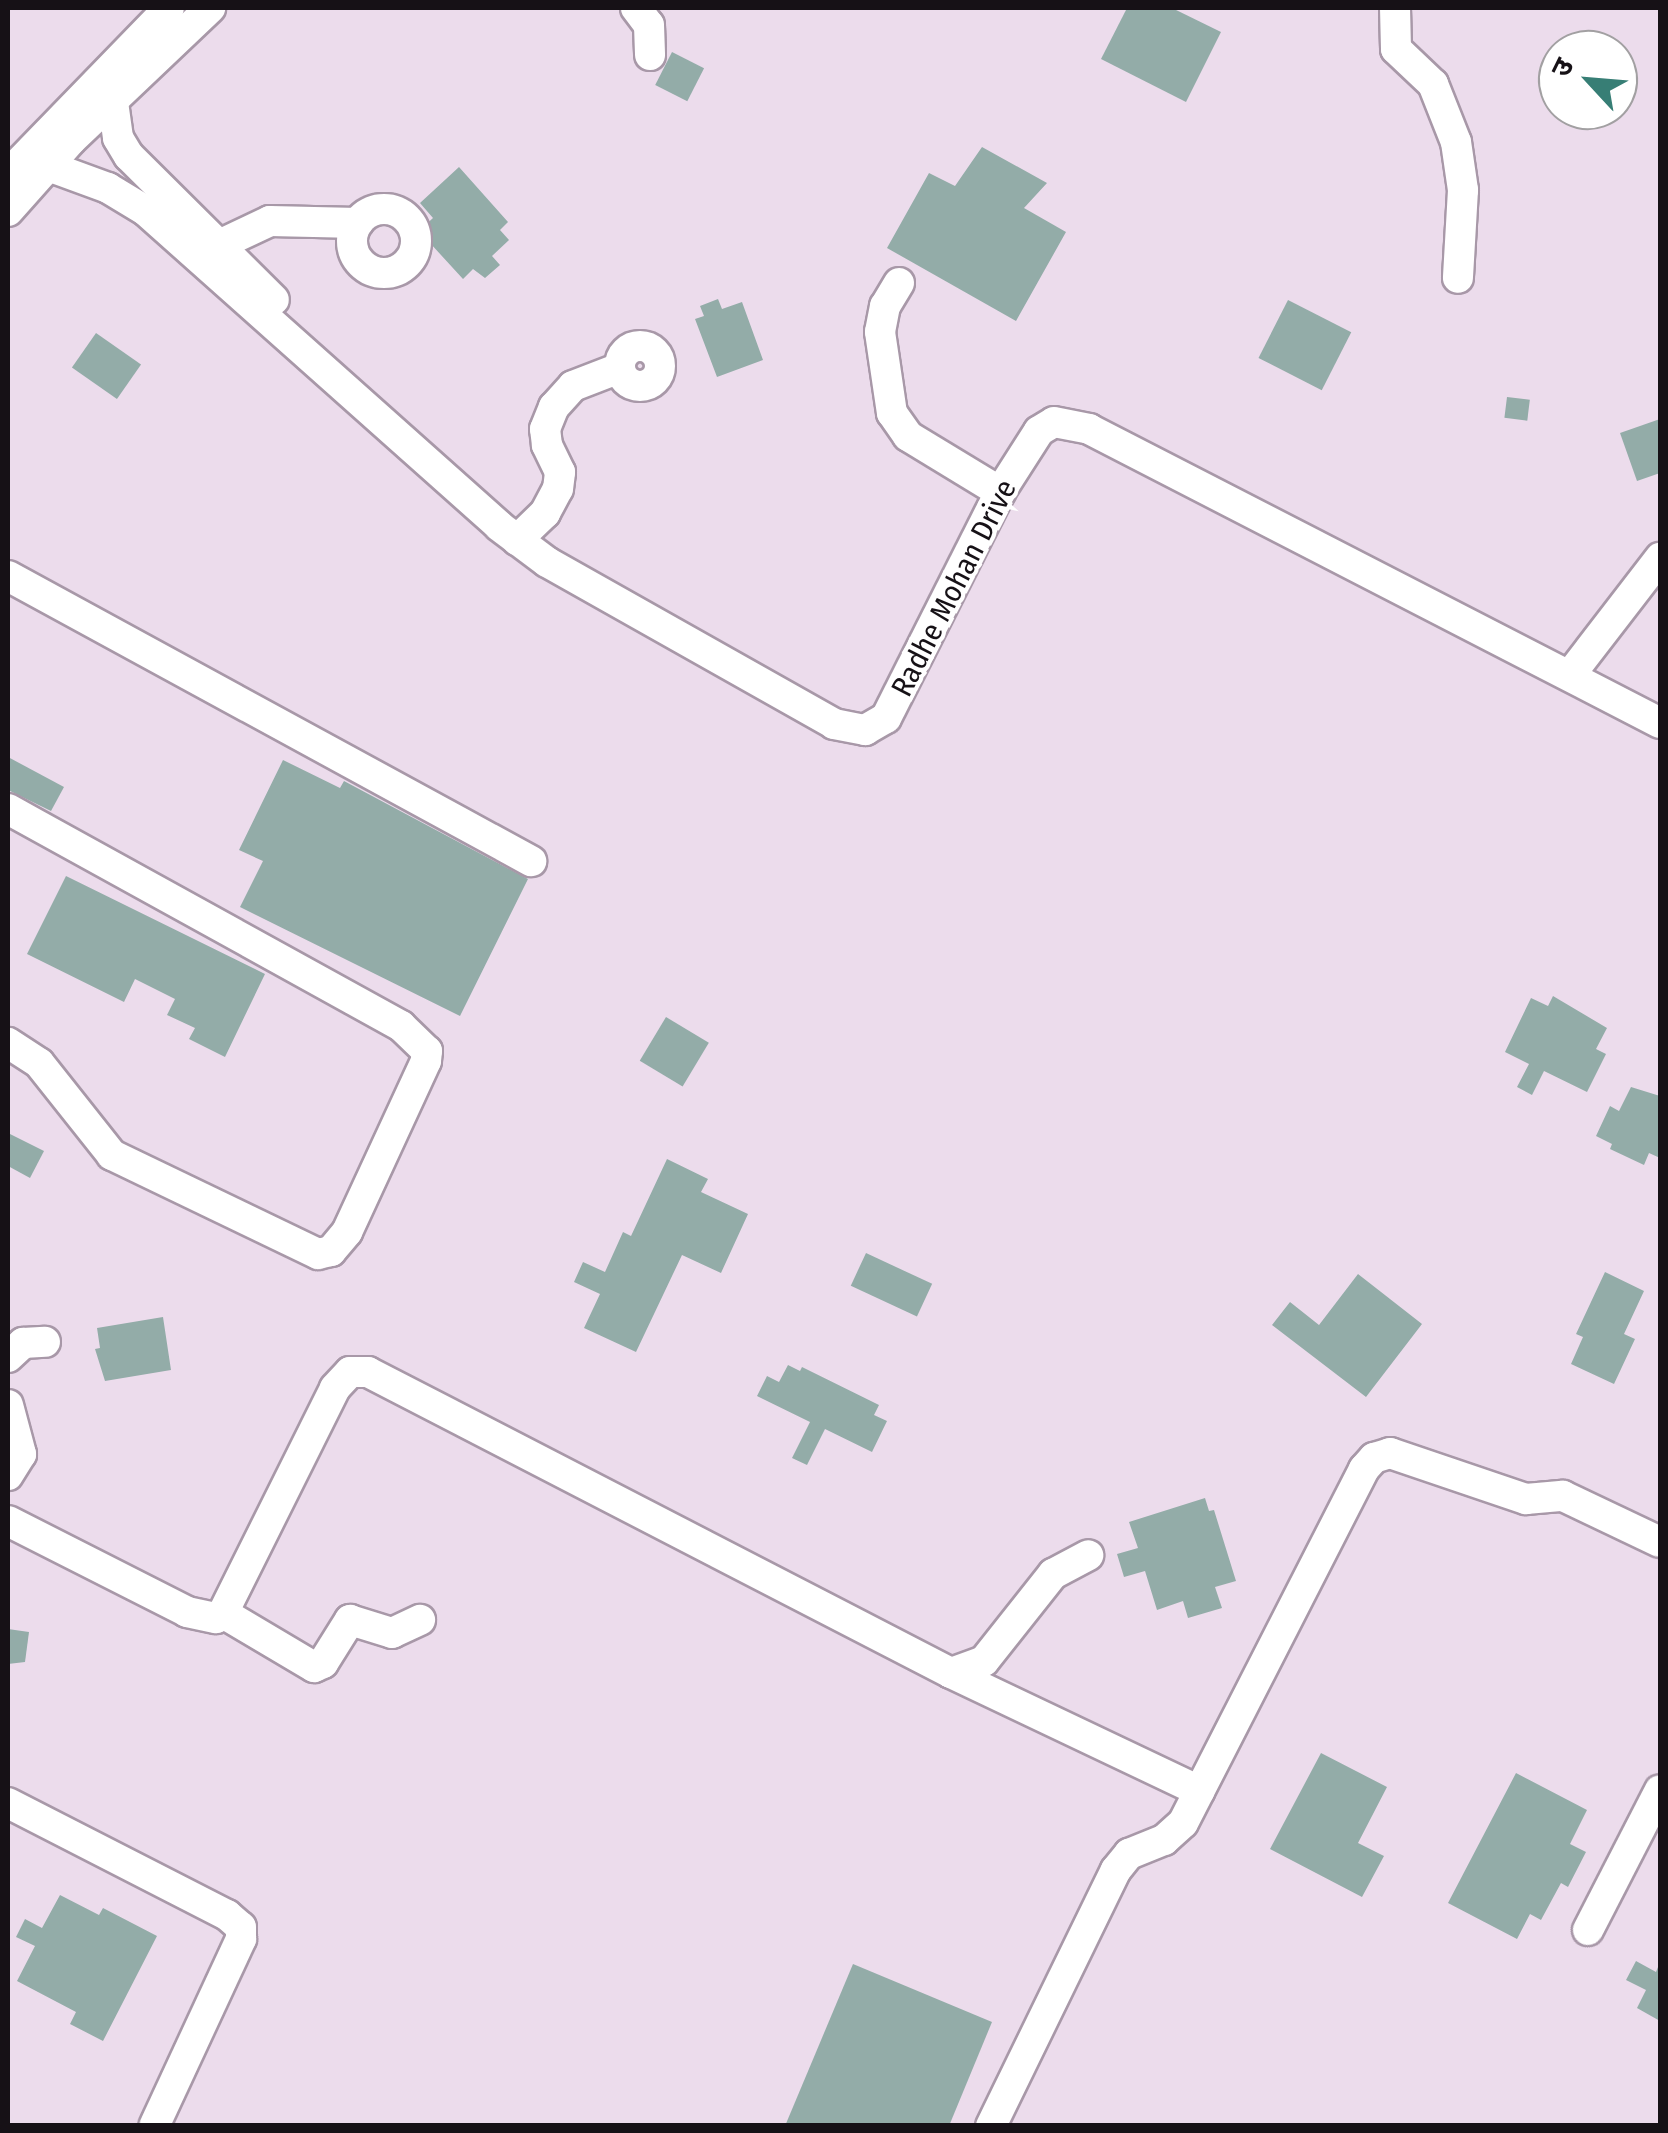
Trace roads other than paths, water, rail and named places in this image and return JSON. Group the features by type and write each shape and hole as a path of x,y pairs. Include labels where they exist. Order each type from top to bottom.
{"street":[{"path":"8,174 170,8"},
{"path":"8,211 48,166 210,8"},
{"path":"636,8 650,26 650,55"},
{"path":"1396,8 1396,48 1433,84 1456,142 1463,190 1458,278"},
{"path":"114,102 118,138 128,156 294,322 322,368"},
{"name":"Radhe Mohan Drive","path":"48,166 108,188 146,211 517,540 834,724 865,730 886,718 1000,492 1038,430 1054,422 1072,423 1660,723"},
{"path":"219,245 270,221 296,218 358,223"},
{"path":"899,283 885,306 880,332 892,413 908,436 1000,492"},
{"path":"517,540 545,513 558,489 560,472 546,435 554,407 572,386 620,368"},
{"path":"1570,675 1660,558"},
{"path":"8,576 531,861"},
{"path":"8,809 401,1026 427,1052 346,1232 332,1251 318,1254 112,1155 39,1063 8,1043"},
{"path":"8,1357 27,1342 45,1342"},
{"path":"223,1614 335,1388 344,1376 357,1370 379,1376 951,1673 1199,1791"},
{"path":"8,1405 21,1454 8,1475"},
{"path":"991,2126 1116,1870 1129,1854 1178,1830 1374,1458 1390,1453 1526,1500 1564,1496 1660,1542"},
{"path":"8,1521 187,1612 210,1618 223,1614 319,1667 350,1620 392,1633 420,1620"},
{"path":"951,1673 984,1661 1053,1574 1088,1556"},
{"path":"1588,1930 1660,1790"},
{"path":"8,1803 228,1916 241,1927 241,1940 154,2126"}]}
